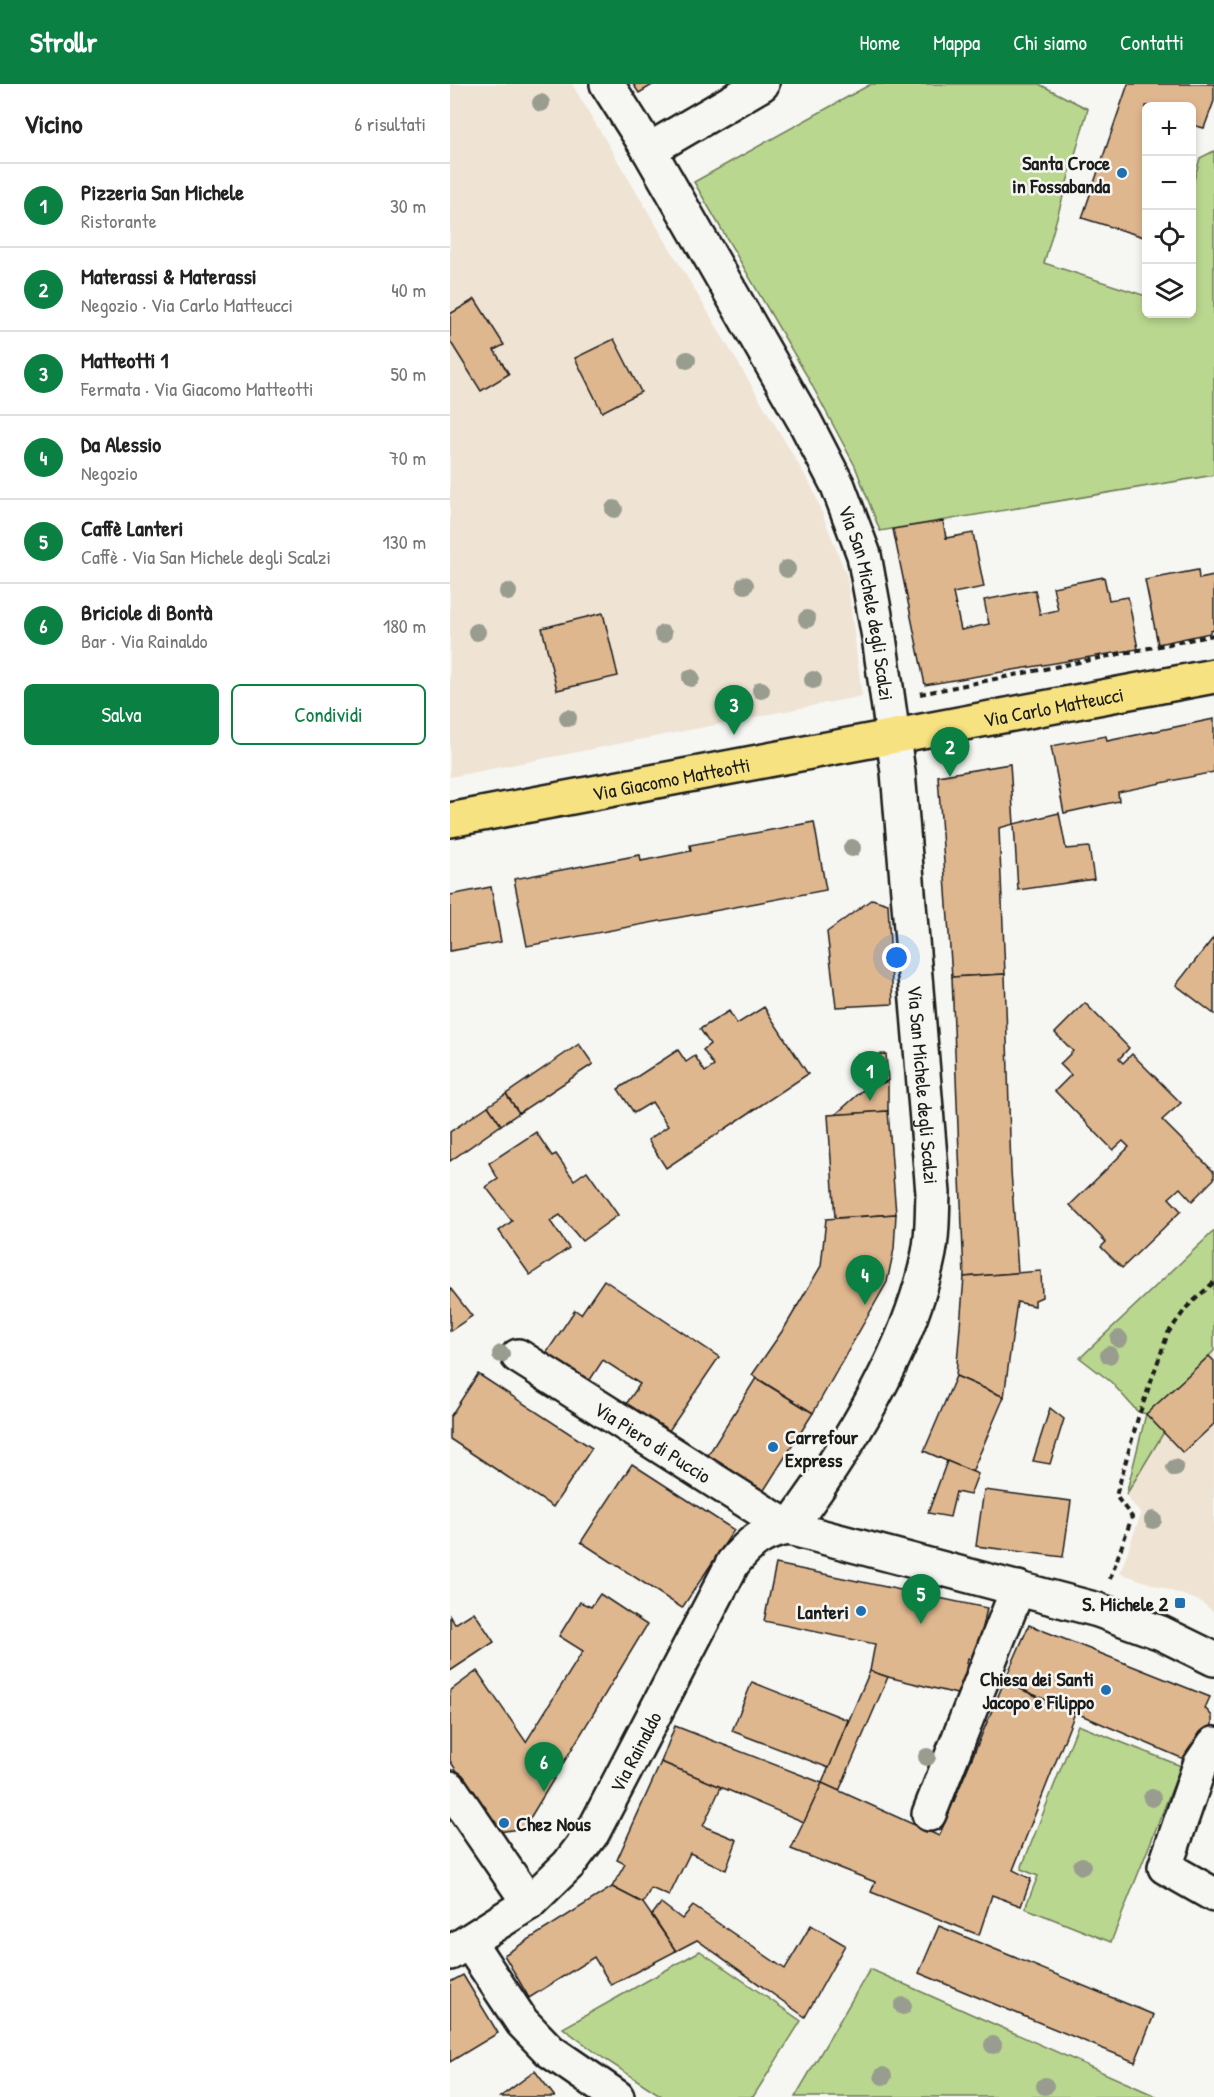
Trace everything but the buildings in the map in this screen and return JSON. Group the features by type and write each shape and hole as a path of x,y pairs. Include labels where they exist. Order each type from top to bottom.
{"main road":[{"name":"Via Carlo Matteucci","path":"893,737 1214,676"},
{"name":"Via Giacomo Matteotti","path":"450,820 893,737"}],"street":[{"name":"Via San Michele degli Scalzi","path":"607,84 649,150 805,422 838,486 864,555 879,637 899,784 933,1193 930,1250 916,1299 892,1360 828,1473 789,1527"},
{"path":"649,150 762,84"},
{"name":"Via Piero di Puccio","path":"518,1356 789,1527"},
{"path":"789,1527 1098,1610 1161,1633 1214,1659"},
{"name":"Via Rainaldo","path":"459,1947 529,1903 569,1864 593,1832 733,1563 744,1550 765,1533 789,1527"},
{"path":"929,1814 1018,1588"},
{"path":"1214,1744 1200,1764 1165,1868 1214,1895"},
{"path":"450,1788 529,1903"},
{"path":"459,1947 522,2022 550,2051 617,2097"}],"path":[{"path":"911,693 918,694 1214,635"},
{"path":"1098,1610 1132,1517 1116,1496 1138,1418 1168,1333 1187,1307 1214,1282"}],"shaded area":[{"path":"450,84 572,84 812,487 847,577 862,696 450,777"},
{"path":"1214,1351 1214,1612 1200,1601 1120,1573 1141,1514 1126,1495 1164,1433 1146,1414"}],"green space":[{"path":"871,84 1039,84 1088,109 1044,263 1142,295 1142,318 1196,318 1196,172 1200,158 1214,151 1214,475 880,531 855,466 807,376 694,182"},
{"path":"1214,1231 1214,1351 1147,1414 1164,1432 1126,1495 1146,1414 1137,1411 1111,1382 1080,1358"},
{"path":"1078,1725 1181,1766 1111,1942 1025,1908 1038,1876 1021,1869"},
{"path":"700,1951 801,2021 753,2097 663,2097 603,2058 563,2028"},
{"path":"870,1969 1158,2097 795,2097"}],"place":[{"name":"Santa Croce in Fossabanda","path":"1122,173"},
{"name":"Matteotti 1","path":"734,735"},
{"name":"Materassi & Materassi","path":"950,777"},
{"name":"Pizzeria San Michele","path":"870,1101"},
{"name":"Da Alessio","path":"865,1305"},
{"name":"Carrefour Express","path":"773,1447"},
{"name":"S. Michele 2","path":"1180,1603"},
{"name":"Lanteri","path":"861,1611"},
{"name":"Caffè Lanteri","path":"921,1624"},
{"name":"Chiesa dei Santi Jacopo e Filippo","path":"1106,1690"},
{"name":"Briciole di Bontà","path":"544,1792"},
{"name":"Chez Nous","path":"504,1823"}]}
